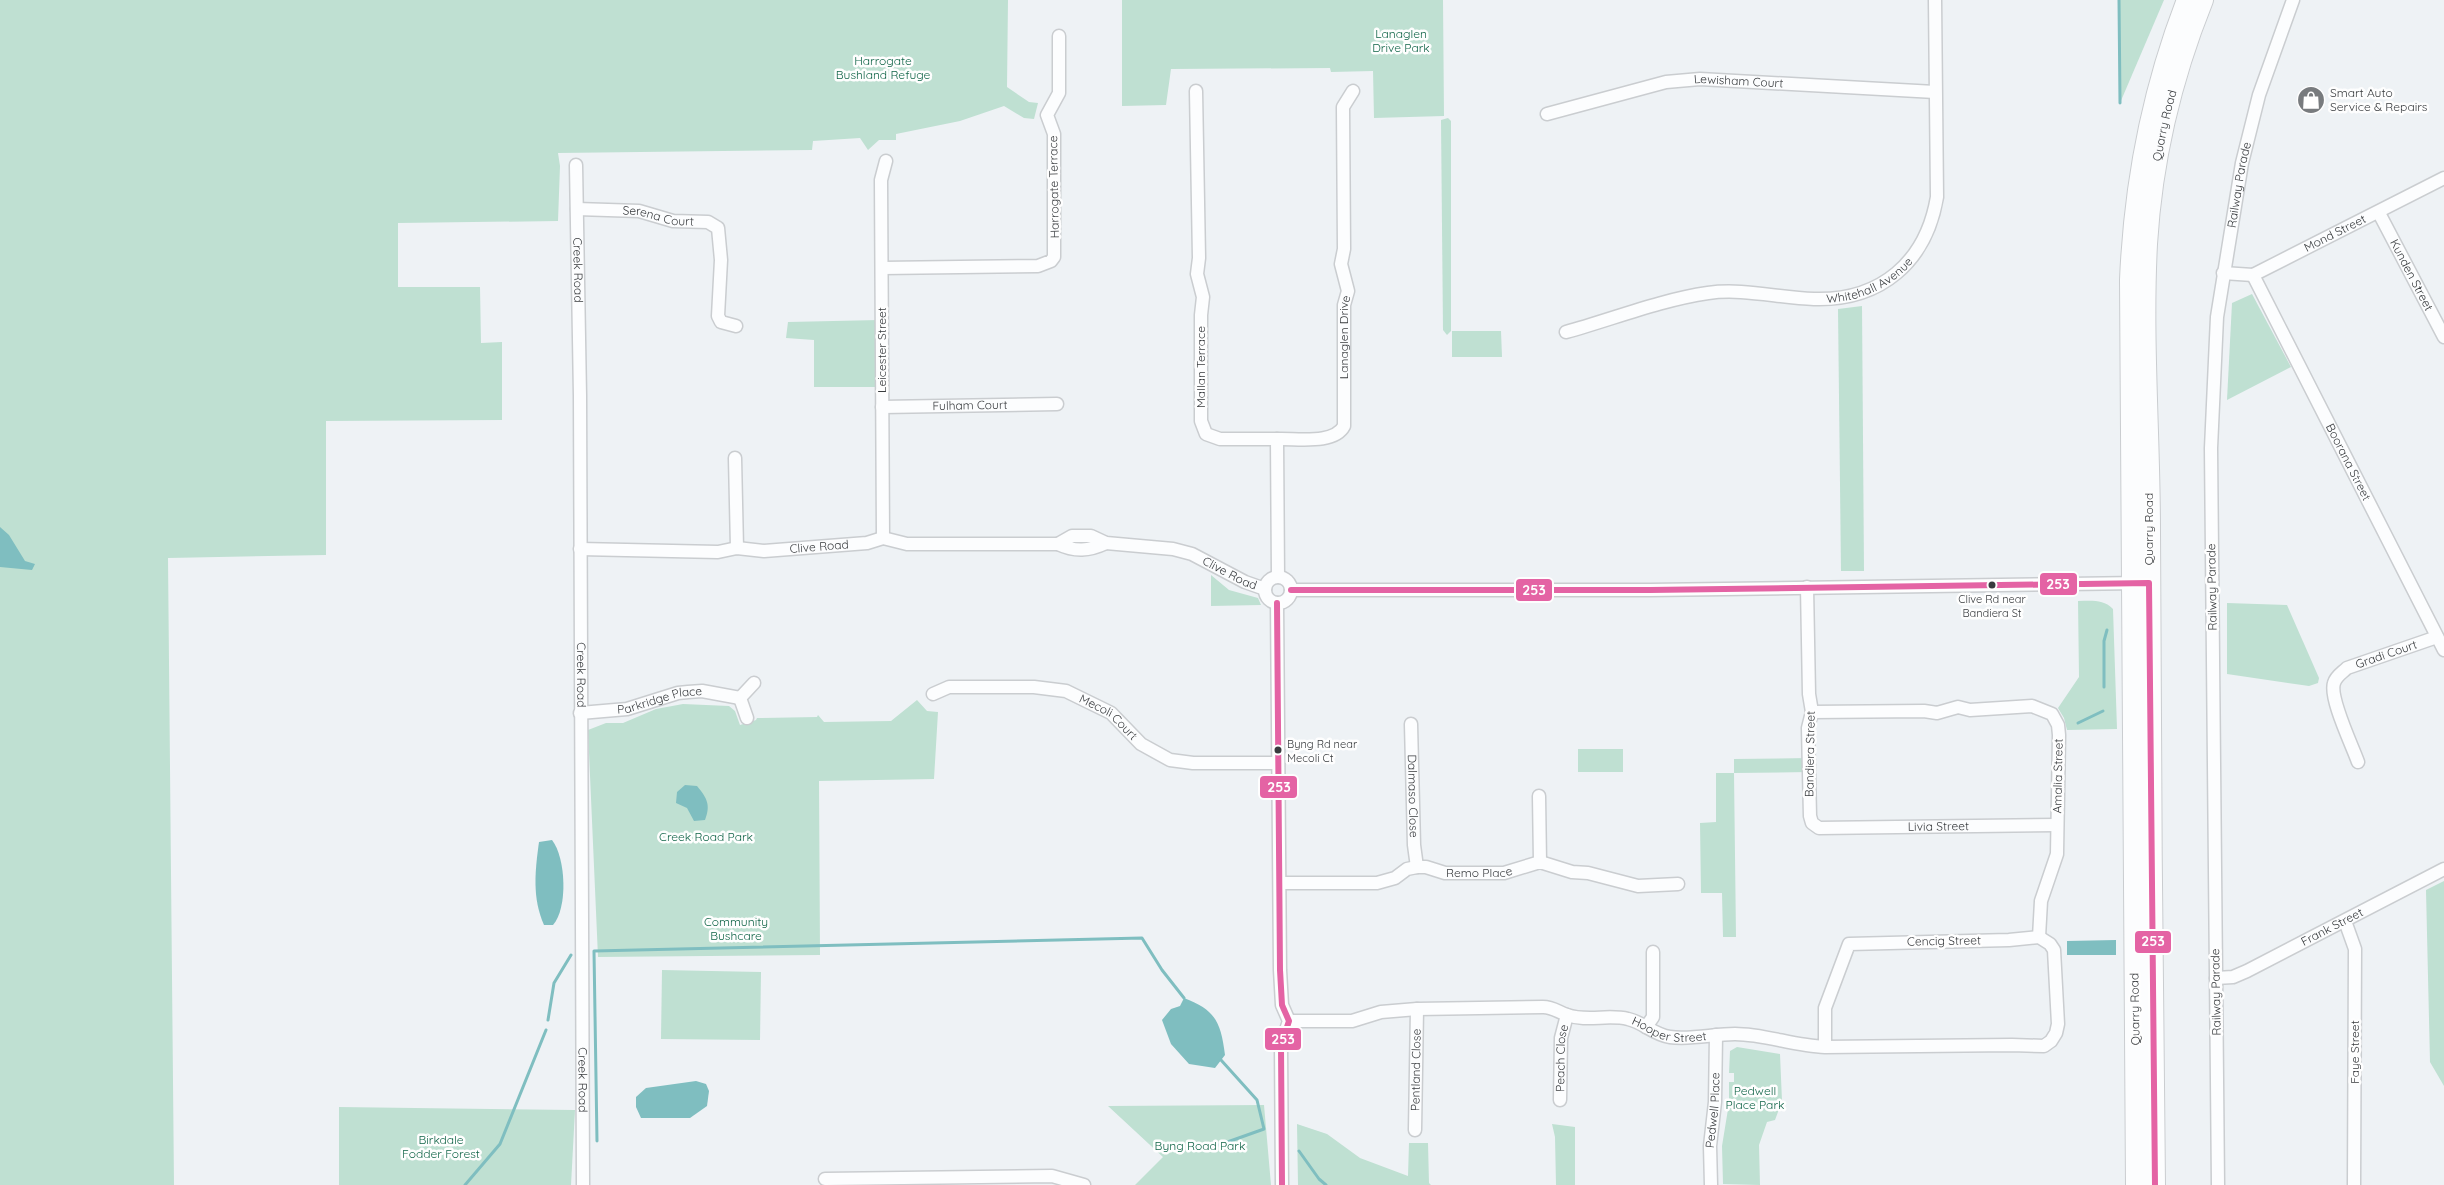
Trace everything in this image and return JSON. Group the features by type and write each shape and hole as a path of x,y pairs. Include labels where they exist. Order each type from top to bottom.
{"main road":[{"name":"Quarry Road","path":"2155,1185 2142,781 2140,583 2129,323 2135,207 2146,135 2155,98 2187,0"},
{"name":"Quarry Road","path":"2140,583 2147,242 2156,170 2165,122 2174,84 2203,0"},
{"name":"Quarry Road","path":"2136,1185 2142,781"}],"street":[{"name":"Whitehall Avenue","path":"1566,332 1678,300 1710,293 1814,299 1847,297 1874,287 1896,274 1914,256 1925,239 1934,214 1938,184 1935,0"},
{"name":"Railway Parade","path":"2218,1185 2211,448 2216,317 2242,164 2259,95 2293,0"},
{"name":"Harrogate Terrace","path":"882,268 1038,266 1044,265 1054,257 1054,134 1047,115 1059,93 1059,36"},
{"name":"Lewisham Court","path":"1547,114 1666,82 1700,79 1935,92"},
{"name":"Mallan Terrace","path":"1196,91 1199,258 1197,270 1203,297 1201,315 1203,428 1206,434 1220,439 1277,439"},
{"name":"Lanaglen Drive","path":"1277,439 1329,438 1340,432 1344,426 1344,306 1348,291 1341,264 1344,249 1343,108 1353,91"},
{"name":"Leicester Street","path":"884,538 881,180 886,161"},
{"name":"Creek Road","path":"576,165 583,1185"},
{"name":"Mond Street","path":"2253,275 2379,213 2444,178"},
{"name":"Serena Court","path":"577,210 638,211 673,221 708,222 718,228 721,260 718,316 722,322 736,326"},
{"name":"Kunden Street","path":"2379,213 2444,337"},
{"path":"2223,273 2253,275"},
{"name":"Boorana Street","path":"2253,275 2444,650"},
{"name":"Fulham Court","path":"882,407 1057,404"},
{"path":"1277,439 1278,577"},
{"path":"735,458 736,548"},
{"name":"Clive Road","path":"580,549 718,552 736,548 764,551 867,543 884,538 907,544 1058,544 1072,536 1091,536 1106,543 1174,549 1192,554 1246,582 1265,589"},
{"path":"1278,577 1286,579 1292,590 1286,601 1277,604 1270,600 1265,589 1270,579 1278,577"},
{"path":"1292,590 1650,590 2140,583"},
{"name":"Bandiera Street","path":"1807,587 1809,694 1812,712 1808,728 1810,816 1812,823 1819,828"},
{"path":"1277,604 1282,1005 1289,1020 1281,1045 1282,1185"},
{"name":"Gradi Court","path":"2358,762 2335,699 2333,685 2336,677 2347,668 2437,637"},
{"path":"747,718 740,698 754,683"},
{"name":"Mecoli Court","path":"933,694 949,688 1034,687 1066,691 1111,713 1141,744 1170,760 1193,763 1278,763"},
{"name":"Parkridge Place","path":"580,713 626,709 678,693 688,692 702,691 740,698"},
{"name":"Amalia Street","path":"1812,712 1919,711 1937,713 1958,707 1970,710 2032,706 2052,714 2058,726 2057,854 2041,901 2039,937"},
{"name":"Dalmaso Close","path":"1411,724 1414,845 1417,867"},
{"path":"1539,796 1540,862 1562,869 1588,873 1638,886 1678,884"},
{"name":"Livia Street","path":"1819,828 2057,825"},
{"name":"Remo Place","path":"1417,867 1454,874 1504,873 1540,862"},
{"path":"1280,883 1377,884 1395,878 1407,869 1417,867"},
{"name":"Frank Street","path":"2216,978 2233,977 2247,971 2444,869"},
{"name":"Faye Street","path":"2345,921 2355,949 2354,1185"},
{"name":"Cencig Street","path":"1825,1046 1825,1008 1849,944 2008,940 2039,937"},
{"name":"Hooper Street","path":"1289,1020 1352,1021 1381,1012 1417,1009 1552,1007 1567,1015 1589,1018 1616,1016 1630,1019 1671,1038 1736,1034 1804,1046 2044,1046 2051,1041 2058,1024 2055,957 2050,944 2039,937"},
{"path":"1646,1027 1652,1017 1653,952"},
{"name":"Pentland Close","path":"1416,1130 1417,1009"},
{"name":"Peach Close","path":"1560,1100 1560,1045 1567,1015"},
{"name":"Pedwell Place","path":"1711,1185 1710,1146 1715,1102 1716,1035"},
{"path":"825,1179 886,1182 1016,1181 1052,1176 1084,1185"}],"green space":[{"name":"Harrogate Bushland Refuge","path":"0,0 1008,0 1007,87 1029,102 1038,103 1034,119 1024,118 1004,106 960,121 896,134 896,140 879,140 868,150 860,138 813,141 812,150 558,153 560,166 558,221 398,223 398,287 480,287 481,343 502,342 502,420 326,421 326,555 168,558 174,1185 0,1185"},
{"name":"Lanaglen Drive Park","path":"1122,0 1443,0 1444,116 1374,118 1373,71 1331,72 1330,68 1171,69 1166,105 1122,106"},
{"path":"2119,0 2164,0 2120,103"},
{"path":"1448,118 1451,121 1451,331 1447,335 1443,330 1441,120"},
{"path":"2252,294 2291,367 2227,400 2232,303"},
{"path":"1862,306 1864,571 1841,571 1838,309"},
{"path":"879,320 880,387 814,387 814,340 786,338 788,322"},
{"path":"1452,331 1501,331 1502,357 1452,357"},
{"path":"1211,575 1229,590 1258,598 1261,605 1211,606"},
{"path":"2078,601 2101,602 2113,609 2117,729 2067,730 2064,718 2058,708 2079,677"},
{"path":"2227,603 2287,605 2319,678 2318,683 2309,686 2227,674"},
{"name":"Creek Road Park","path":"917,700 927,711 938,712 934,779 819,781 820,955 598,957 588,730 606,723 623,723 656,709 683,704 729,706 735,711 740,725 757,718 817,717 818,715 824,722 891,721"},
{"path":"1578,749 1623,749 1623,772 1578,772"},
{"path":"1809,758 1809,772 1734,773 1734,759"},
{"path":"1716,773 1734,773 1736,937 1723,937 1722,893 1701,893 1700,823 1716,822"},
{"path":"2444,881 2444,1086 2430,1062 2426,890"},
{"path":"662,970 761,972 760,1040 661,1039"},
{"name":"Pedwell Place Park","path":"1737,1047 1780,1054 1782,1101 1775,1120 1767,1122 1759,1145 1760,1185 1723,1184 1722,1146 1729,1103 1729,1082 1734,1082 1734,1073 1729,1073 1730,1051"},
{"name":"Byng Road Park","path":"1264,1105 1271,1185 1135,1185 1163,1157 1108,1106"},
{"name":"Birkdale Fodder Forest","path":"339,1107 575,1110 571,1185 339,1185"},
{"path":"1297,1124 1327,1134 1360,1158 1408,1176 1409,1143 1428,1143 1429,1183 1431,1185 1298,1185"},
{"path":"1552,1124 1575,1127 1575,1185 1556,1185 1555,1137"}],"water":[{"path":"0,527 9,535 25,561 35,564 32,570 0,567"},
{"path":"685,785 697,786 706,798 708,810 705,820 694,821 687,808 676,803 677,792"},
{"path":"552,840 560,858 563,895 558,917 553,925 544,925 536,895 536,863 539,842"},
{"path":"2116,940 2116,955 2067,955 2067,941"},
{"path":"1184,998 1203,1007 1219,1026 1225,1055 1215,1068 1189,1064 1171,1044 1162,1020 1171,1009 1180,1006"},
{"path":"696,1081 706,1084 709,1091 707,1106 690,1118 641,1118 636,1107 636,1097 646,1088"}],"waterway":[{"path":"2119,0 2120,103"},
{"path":"2104,687 2104,641 2107,630"},
{"path":"2078,723 2103,711"},
{"path":"597,1141 594,951 1142,938 1162,970 1184,998"},
{"path":"548,1020 554,983 571,955"},
{"path":"465,1185 500,1144 546,1030"},
{"path":"1219,1145 1264,1129 1257,1100 1221,1060"},
{"path":"1299,1151 1319,1179 1326,1185"}],"transit line":[{"name":"253","path":"1291,590 1650,590 2149,583 2155,1185"},
{"name":"253","path":"1277,603 1280,970 1282,1005 1289,1021 1281,1045 1282,1185"}],"place":[{"name":"Smart Auto Service & Repairs","path":"2311,100"},
{"name":"Clive Rd near Bandiera St","path":"1992,585"},
{"name":"Byng Rd near Mecoli Ct","path":"1278,750"}],"park label":[{"name":"Community Bushcare","path":"736,929"}]}
